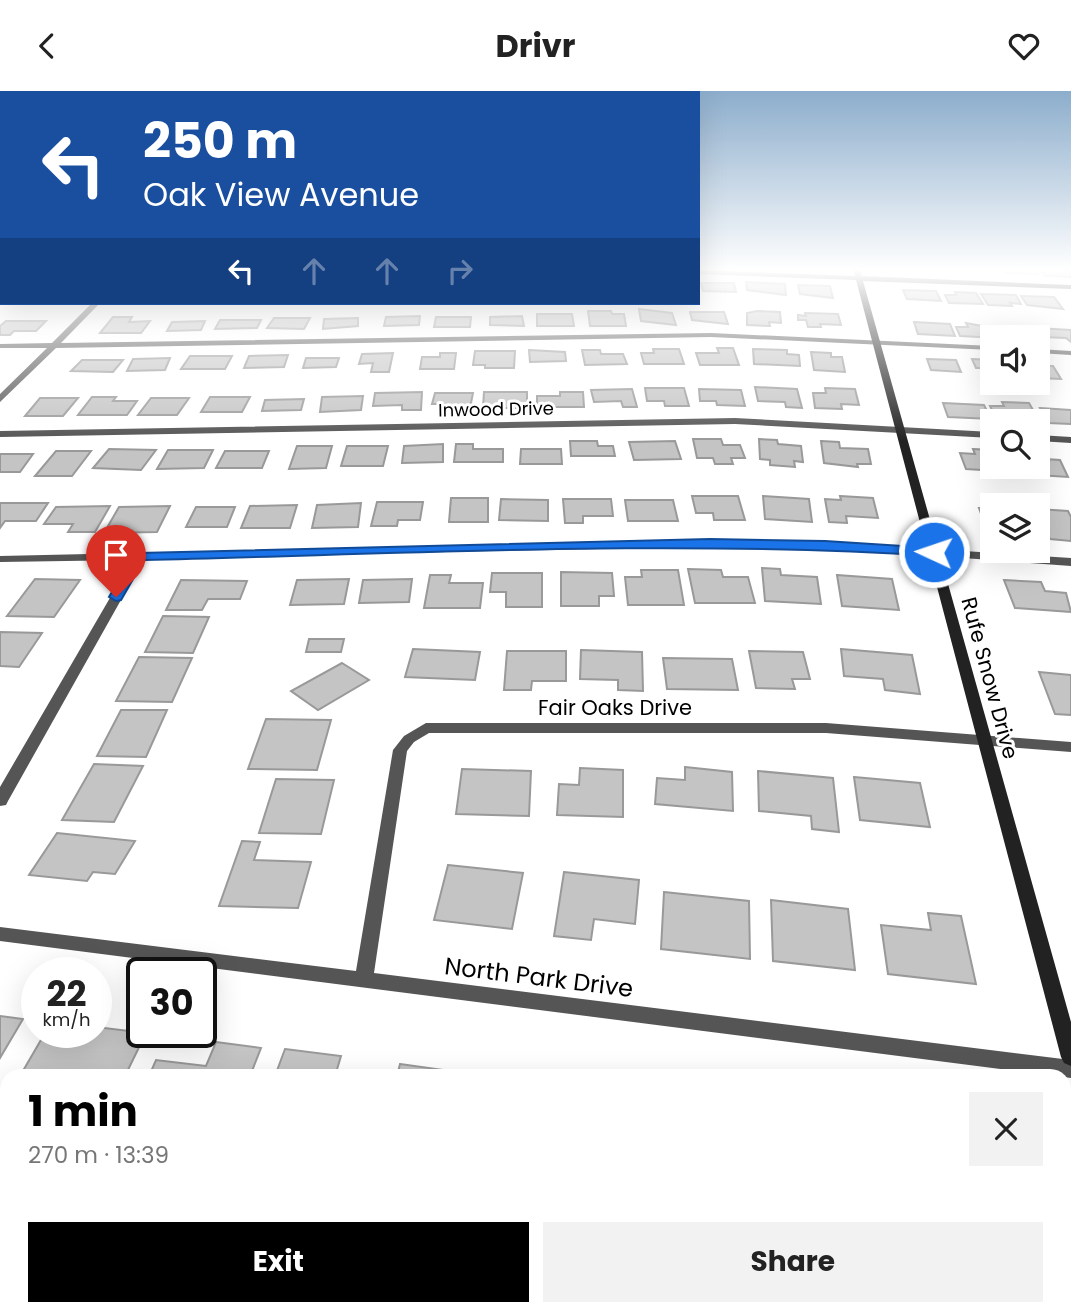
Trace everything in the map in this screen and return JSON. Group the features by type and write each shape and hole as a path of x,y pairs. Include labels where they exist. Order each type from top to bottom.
{"main road":[{"name":"Rufe Snow Drive","path":"873,327 1071,1057"}],"street":[{"path":"0,399 72,327"},
{"path":"0,346 711,335 980,347"},
{"path":"1050,352 1071,353"},
{"name":"Inwood Drive","path":"0,434 735,421 980,434"},
{"path":"1050,438 1071,440"},
{"path":"0,559 710,543 825,545 1071,562"},
{"path":"0,801 139,557"},
{"name":"Fair Oaks Drive","path":"364,980 400,750 409,739 426,729 826,728 1071,747"},
{"name":"North Park Drive","path":"0,934 1071,1069"}],"building":[{"path":"0,327 40,327 36,331 14,331 10,335 0,335"},
{"path":"105,327 145,327 141,333 100,333"},
{"path":"169,327 202,327 201,330 167,331"},
{"path":"216,327 257,327 257,328 215,329"},
{"path":"268,327 305,327 304,329"},
{"path":"916,327 951,327 955,336 918,334"},
{"path":"956,327 980,327 980,337 960,336"},
{"path":"1050,329 1071,330 1071,342 1066,338 1050,337"},
{"path":"717,348 733,348 739,365 700,365 696,353 719,353"},
{"path":"653,349 679,349 684,364 644,364 641,353 654,353"},
{"path":"753,349 787,350 787,354 799,355 800,366 754,364"},
{"path":"529,350 565,352 566,361 530,362"},
{"path":"582,350 600,350 601,354 623,354 627,364 585,365"},
{"path":"475,351 515,351 514,368 485,368 485,365 473,365"},
{"path":"811,352 831,353 831,357 842,357 845,372 814,370"},
{"path":"393,353 389,372 371,372 373,363 359,364 362,354"},
{"path":"440,353 456,353 454,369 420,369 422,357 440,357"},
{"path":"288,355 284,367 244,368 249,356"},
{"path":"190,356 232,356 225,369 181,369"},
{"path":"170,358 165,370 127,371 133,359"},
{"path":"306,358 339,358 336,367 303,368"},
{"path":"927,359 956,360 961,372 931,370"},
{"path":"972,359 980,359 980,368 976,368"},
{"path":"82,360 123,360 113,372 71,371"},
{"path":"1050,366 1053,366 1061,379 1050,379"},
{"path":"755,387 797,389 802,408 786,407 785,402 758,401"},
{"path":"645,388 684,388 689,406 665,406 664,401 647,401"},
{"path":"825,388 855,389 859,405 841,404 842,409 815,408 813,393 826,393"},
{"path":"632,389 637,407 623,407 621,401 594,402 591,390"},
{"path":"699,389 741,390 745,406 700,401"},
{"path":"422,392 421,410 402,410 402,405 373,406 375,393"},
{"path":"484,392 527,392 527,408 483,408"},
{"path":"560,392 583,392 584,407 537,407 537,396 560,396"},
{"path":"435,393 473,393 470,408 444,408 445,404 432,404"},
{"path":"363,396 361,410 320,412 322,397"},
{"path":"92,397 116,397 113,401 137,401 127,415 78,415"},
{"path":"210,397 250,397 242,412 201,412"},
{"path":"40,398 78,398 63,416 25,416"},
{"path":"151,398 189,398 177,415 138,415"},
{"path":"304,399 301,410 262,411 265,400"},
{"path":"1002,402 1029,403 1032,409 992,409 990,406 1004,406"},
{"path":"943,403 984,405 986,409 980,409 980,418 948,417"},
{"path":"1040,408 1071,410 1071,424 1050,423 1050,409"},
{"path":"693,439 721,439 723,445 740,445 745,458 731,458 733,464 715,464 713,458 697,458"},
{"path":"759,439 801,446 803,462 794,461 795,467 770,465 770,460 760,459"},
{"path":"570,441 597,441 598,446 613,446 615,456 571,456"},
{"path":"675,441 681,459 634,460 629,442"},
{"path":"821,441 839,442 840,448 868,449 871,464 857,464 858,467 824,463"},
{"path":"443,444 443,462 402,463 404,446"},
{"path":"456,444 473,444 473,449 503,449 503,462 454,462"},
{"path":"297,446 332,446 326,468 289,469"},
{"path":"347,446 388,446 383,466 341,466"},
{"path":"109,449 156,450 141,470 93,468"},
{"path":"521,449 561,449 562,464 520,464"},
{"path":"973,449 980,449 980,470 966,469 960,453 975,454"},
{"path":"168,450 213,450 204,468 157,469"},
{"path":"56,451 91,451 72,476 35,476"},
{"path":"225,451 269,451 262,468 216,468"},
{"path":"0,454 33,454 20,472 0,472"},
{"path":"1050,459 1060,460 1068,477 1050,476"},
{"path":"692,496 738,496 745,520 714,520 713,513 696,513"},
{"path":"763,496 809,499 812,522 765,519"},
{"path":"840,496 873,498 878,518 846,516 847,523 829,522 825,499 841,500"},
{"path":"451,498 488,498 488,522 449,522"},
{"path":"501,499 548,500 548,521 499,520"},
{"path":"563,499 611,499 613,516 583,516 583,523 565,523"},
{"path":"625,500 673,500 678,521 628,521"},
{"path":"377,502 423,502 420,520 398,520 397,526 371,526"},
{"path":"0,503 48,503 36,521 5,521 0,528"},
{"path":"361,503 358,527 312,528 317,505"},
{"path":"297,505 290,528 241,528 250,506"},
{"path":"110,506 95,532 68,532 73,524 44,524 56,507"},
{"path":"170,506 157,532 104,533 119,507"},
{"path":"196,507 235,507 227,527 186,527"},
{"path":"1050,510 1068,511 1071,517 1071,541 1050,539"},
{"path":"762,568 780,569 781,575 817,577 821,604 765,601"},
{"path":"688,569 721,570 723,577 748,577 755,603 695,603"},
{"path":"641,570 678,570 684,605 628,605 625,577 642,577"},
{"path":"561,572 612,573 614,596 599,596 599,606 561,606"},
{"path":"492,573 542,573 542,607 506,607 506,592 490,592"},
{"path":"430,575 451,575 449,583 483,583 480,608 424,608"},
{"path":"837,575 892,579 899,610 842,606"},
{"path":"35,579 80,580 54,617 7,616"},
{"path":"349,579 344,604 290,605 297,580"},
{"path":"412,579 409,602 359,603 363,580"},
{"path":"181,580 247,581 240,599 208,599 202,610 166,610"},
{"path":"1004,580 1041,582 1045,591 1066,593 1071,612 1015,608"},
{"path":"163,616 209,617 193,653 145,652"},
{"path":"0,632 42,633 19,667 0,666"},
{"path":"309,639 344,639 341,652 306,652"},
{"path":"413,649 480,652 475,680 405,677"},
{"path":"841,649 912,655 920,694 885,690 883,679 844,676"},
{"path":"581,650 642,652 643,691 618,690 618,680 580,679"},
{"path":"507,651 566,651 566,681 532,681 531,690 504,690"},
{"path":"749,651 803,652 810,679 792,679 795,689 756,688"},
{"path":"139,657 192,658 172,702 116,701"},
{"path":"663,658 732,659 738,690 667,689"},
{"path":"342,663 369,680 318,710 291,691"},
{"path":"1039,672 1071,675 1071,715 1055,714"},
{"path":"121,710 167,710 146,757 97,756"},
{"path":"266,719 331,720 317,770 248,769"},
{"path":"94,764 143,766 114,822 62,820"},
{"path":"685,767 732,772 733,811 655,804 657,778 685,780"},
{"path":"580,768 623,770 623,817 557,815 559,784 579,785"},
{"path":"462,769 531,771 529,816 456,814"},
{"path":"758,771 833,778 839,832 812,829 811,816 759,811"},
{"path":"854,777 920,783 930,827 860,820"},
{"path":"276,779 334,780 321,834 259,833"},
{"path":"57,833 135,841 115,874 93,872 87,881 29,875"},
{"path":"242,841 260,842 254,860 311,862 298,908 219,906"},
{"path":"448,865 523,873 512,929 434,920"},
{"path":"564,872 639,880 635,924 594,919 591,940 554,936"},
{"path":"664,892 749,901 750,959 661,949"},
{"path":"771,900 848,909 855,970 773,961"},
{"path":"928,913 961,916 976,984 888,974 881,925 931,930"},
{"path":"0,1016 21,1019 21,1022 0,1058"},
{"path":"112,1029 126,1031 126,1048 139,1048 128,1069 24,1069 36,1048 112,1048"},
{"path":"217,1042 261,1048 253,1069 152,1069 156,1060 206,1066 214,1048 217,1048"},
{"path":"285,1049 341,1056 337,1069 278,1069"},
{"path":"400,1064 436,1069 399,1069"}],"route":[{"path":"116,597 139,557 710,543 825,545 934,552"}]}
